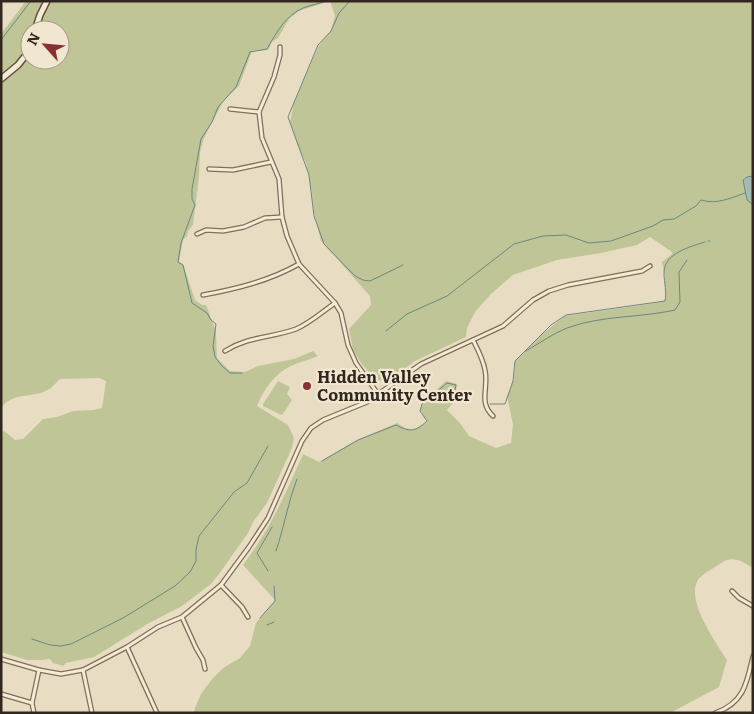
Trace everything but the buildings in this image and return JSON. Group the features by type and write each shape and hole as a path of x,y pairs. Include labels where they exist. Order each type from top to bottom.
{"street":[{"path":"38,20 47,1"},
{"path":"280,48 274,77 259,112 262,138 279,179 282,217 287,236 299,264 335,303 341,313 348,345 356,362 378,394"},
{"path":"1,79 20,62"},
{"path":"230,109 259,112"},
{"path":"209,169 233,170 271,162"},
{"path":"197,234 206,230 223,231 244,227 265,218 282,217"},
{"path":"203,296 261,282 280,275 299,264"},
{"path":"1,658 39,670 61,674 83,670 127,647 158,627 182,617 221,585 268,518 306,434 323,420 367,402 421,364 503,326 533,300 549,291 568,285 642,271 650,266"},
{"path":"225,351 252,339 296,329 313,320 335,303"},
{"path":"473,340 485,368 486,410 494,416"},
{"path":"221,585 242,607 248,617"},
{"path":"732,591 738,598 753,606"},
{"path":"182,617 203,660 205,669"},
{"path":"127,647 157,713"},
{"path":"715,713 730,705 742,694 748,679 753,656"},
{"path":"34,713 32,703 39,670"},
{"path":"83,670 92,713"},
{"path":"1,694 32,703"}],"green space":[{"path":"26,1 43,1 35,20 20,20 20,58 1,76 1,34"},
{"path":"50,1 330,1 299,11 289,19 278,38 272,42 268,50 252,51 239,86 224,100 204,138 200,152 193,225 183,240 179,262 183,264 195,300 202,305 206,305 216,331 217,358 230,371 245,372 258,366 294,359 313,351 318,356 285,369 280,373 266,388 257,406 288,425 294,438 292,448 267,503 211,584 182,606 149,623 94,657 66,663 63,666 53,663 50,659 27,660 1,652 1,433 4,431 15,440 23,439 43,419 57,417 73,411 102,408 106,381 99,378 60,379 45,391 12,399 1,408 1,82 20,66 20,70 70,70 70,20 42,20"},
{"path":"330,1 753,1 753,176 743,180 747,200 753,204 753,568 738,560 730,559 721,563 698,580 695,590 699,611 727,660 719,687 670,713 193,713 201,694 212,679 223,668 240,658 250,646 256,623 275,600 243,565 269,525 303,454 319,462 355,441 397,423 413,430 427,422 420,410 423,402 446,381 457,384 454,402 447,410 460,423 469,436 496,448 511,443 513,424 507,397 514,379 515,361 542,334 565,316 665,300 665,278 662,262 672,252 650,237 637,245 557,260 513,275 491,294 475,312 467,328 466,337 415,361 387,382 374,379 353,350 349,329 371,305 370,296 321,241 314,213 306,163 290,122 294,103 318,47 331,30 335,16"},
{"path":"278,381 290,387 287,394 292,400 281,415 263,406"}],"water":[{"path":"753,176 752,204 747,200 743,180"}],"waterway":[{"path":"1,40 31,1"},
{"path":"242,373 230,373 215,357 213,346 216,324 207,313 192,303 183,265 178,262 181,243 195,205 192,199 192,189 201,139 212,122 218,107 236,87 250,52 267,49 282,25 291,15 306,7 326,1"},
{"path":"350,1 339,13 331,31 318,45 288,117 309,175 314,216 324,244 355,276 363,280 370,281 403,265"},
{"path":"386,331 407,314 447,296 514,244 543,236 566,235 589,243 611,241 653,226 663,220 674,219 696,206 701,200 712,202 729,199 745,193"},
{"path":"490,404 505,404 513,381 515,361 551,325 566,315 665,301 664,273 668,260 679,252 705,242"},
{"path":"526,351 556,333 580,324 675,310 680,302 679,272 687,260"},
{"path":"322,461 358,440 396,425 409,430 416,429 427,421 420,411 422,404 447,383 456,385 454,395"},
{"path":"32,639 50,645 61,646 71,644 123,618 175,586 190,572 196,561 199,536 234,492 247,483 268,446"},
{"path":"276,551 297,479"},
{"path":"268,571 257,553 272,527"},
{"path":"260,618 275,601 274,586"},
{"path":"267,625 274,622"}],"place":[{"name":"Hidden Valley Community Center","path":"307,386"}]}
